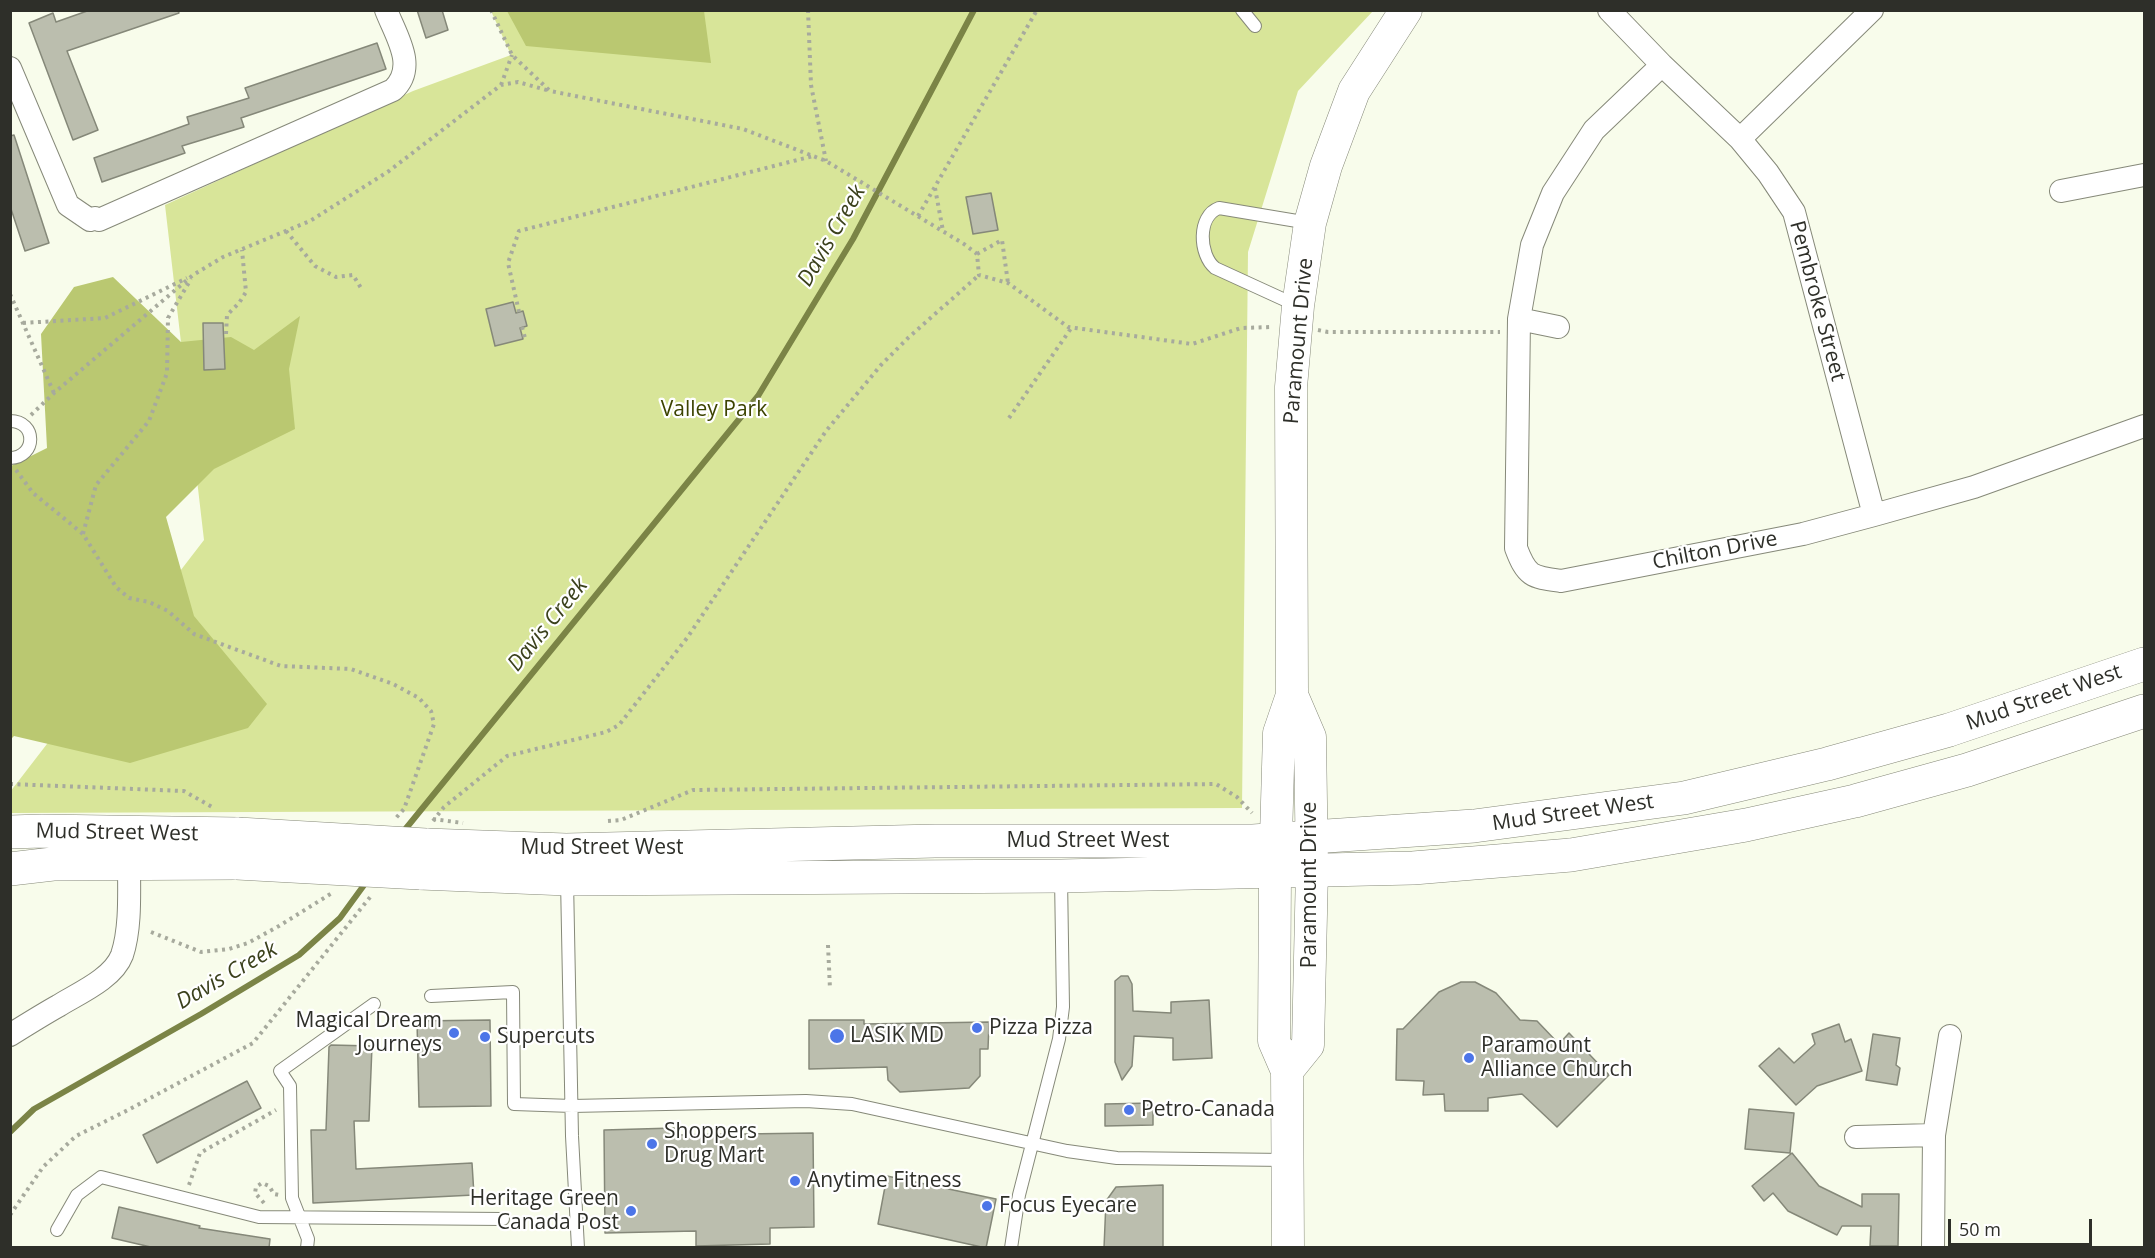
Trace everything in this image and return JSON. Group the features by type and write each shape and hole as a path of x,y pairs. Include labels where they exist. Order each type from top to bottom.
{"main road":[{"name":"Paramount Drive","path":"1288,1248 1287,1071 1274,1041 1275,872 1279,734 1292,695 1291,387 1297,316 1310,223 1326,166 1354,91 1406,10"},
{"name":"Mud Street West","path":"10,832 42,831 237,849 566,850 935,841 1253,841 1474,826 1684,798 1827,764 1949,730 2145,664"},
{"name":"Paramount Drive","path":"1287,1071 1308,1045 1312,870 1310,737 1292,695"},
{"name":"Mud Street West","path":"425,848 567,879 1061,876 1413,868 1571,855 1746,825 1855,801 1967,770 2145,711"},
{"name":"Mud Street West","path":"10,868 53,864 129,864 237,849"}],"street":[{"path":"10,68 68,205 90,220 95,218 99,220 393,90 404,75 406,63 386,10"},
{"name":"Pembroke Street","path":"1609,10 1662,65 1740,139 1768,173 1794,212 1874,515"},
{"path":"1740,139 1872,10"},
{"name":"Chilton Drive","path":"1662,65 1594,130 1553,193 1532,245 1519,325 1516,548 1523,567 1537,577 1561,581 1803,534 1974,487 2145,426"},
{"path":"2061,191 2145,175"},
{"path":"1519,325 1558,327"},
{"path":"10,1035 89,989 107,975 122,957 129,914 129,864"},
{"path":"1934,1248 1934,1135 1950,1036"},
{"path":"1856,1137 1934,1135"}],"lane":[{"path":"1242,10 1255,26"},
{"path":"1297,316 1215,268 1207,259 1203,244 1207,217 1209,213 1219,208 1310,223"},
{"path":"11,458 23,455 31,444 30,431 17,422"},
{"path":"1011,1248 1019,1195 1059,1039 1063,1007 1061,876"},
{"path":"567,879 578,1248"},
{"path":"431,996 513,992 514,1104 572,1106 806,1101 852,1104 1067,1150 1117,1158 1287,1160"},
{"path":"308,1248 308,1239 292,1198 290,1086 280,1071 374,1004"},
{"path":"57,1230 77,1195 101,1177 259,1217 503,1219"}],"path":[{"path":"491,10 512,55 550,92"},
{"path":"808,10 811,85 826,161"},
{"path":"918,216 1037,10"},
{"path":"501,85 512,55"},
{"path":"23,323 105,318 193,275 223,257 310,221 389,171 501,85 518,82 550,92 742,129 826,161 977,254"},
{"path":"519,312 508,263 519,231 814,156"},
{"path":"934,187 943,231"},
{"path":"285,231 315,266 336,277 353,275 361,288"},
{"path":"977,254 1002,240 1008,283"},
{"path":"226,334 227,315 246,292 242,250"},
{"path":"977,254 979,275"},
{"path":"17,422 193,275"},
{"path":"83,534 96,485 149,421 166,373 168,318 193,275"},
{"path":"979,275 1008,283 1068,327 1192,344 1241,328 1297,316 1328,332 1519,325"},
{"path":"425,848 444,807 507,756 606,732 619,725 687,638 826,431 908,338 979,275"},
{"path":"10,294 54,393"},
{"path":"522,327 525,338"},
{"path":"1009,418 1072,327"},
{"path":"11,458 15,468 33,493 83,534 116,587 129,598 149,602 168,611 194,634 281,666 351,669 393,684 419,698 431,711 434,724 404,809 389,826"},
{"path":"10,784 184,791 217,810"},
{"path":"604,822 621,820 693,790 1216,784 1237,797 1277,839"},
{"path":"463,823 474,823"},
{"path":"151,932 201,952 229,949 279,926 330,896 337,887"},
{"path":"10,1215 43,1167 76,1136 253,1043 377,888"},
{"path":"828,945 830,989"},
{"path":"185,1198 200,1153 290,1103"},
{"path":"268,1217 264,1202 255,1194 256,1187 262,1183 269,1186 274,1194 292,1198"}],"green space":[{"name":"Valley Park","path":"491,11 1373,11 1298,91 1248,252 1242,808 11,813 10,792 204,540 165,205 413,91 511,55"},
{"path":"507,11 704,11 711,63 526,46"},
{"path":"113,277 181,342 231,337 254,350 300,316 289,369 295,429 214,469 166,517 194,616 267,704 248,728 130,763 14,736 11,739 11,466 47,448 41,334 74,287"}],"building":[{"path":"90,10 178,10 179,13 67,51 98,130 73,140 29,23 53,13 56,22"},
{"path":"417,10 442,10 448,30 426,38"},
{"path":"377,43 386,69 241,118 244,127 182,146 185,153 102,182 94,158 189,124 187,117 249,98 245,88"},
{"path":"14,135 49,243 25,251 10,206 10,136"},
{"path":"991,193 998,230 973,234 966,197"},
{"path":"513,302 516,313 523,311 527,326 520,328 523,339 495,346 486,309"},
{"path":"203,323 223,323 225,369 204,370"},
{"path":"1121,976 1128,976 1132,984 1133,1011 1171,1013 1171,1002 1209,1000 1212,1058 1173,1060 1173,1038 1134,1036 1132,1066 1122,1080 1115,1062 1115,981"},
{"path":"1461,982 1475,982 1496,993 1520,1020 1537,1021 1559,1044 1569,1033 1609,1075 1557,1127 1522,1094 1488,1098 1488,1111 1445,1111 1444,1094 1423,1095 1424,1081 1396,1080 1397,1029 1403,1029 1439,992"},
{"path":"490,1020 491,1106 419,1107 417,1021"},
{"path":"809,1020 864,1020 864,1024 989,1022 988,1049 980,1049 980,1076 969,1088 900,1092 888,1080 887,1067 809,1069"},
{"path":"1839,1024 1845,1042 1851,1039 1862,1071 1817,1086 1796,1105 1759,1066 1779,1048 1794,1063 1815,1044 1812,1034"},
{"path":"1873,1034 1900,1038 1896,1065 1900,1068 1897,1085 1866,1080"},
{"path":"331,1045 372,1046 369,1121 354,1121 356,1169 472,1163 474,1195 313,1203 311,1130 326,1130 329,1047"},
{"path":"247,1081 261,1108 157,1163 143,1135"},
{"name":"Petro-Canada","path":"1153,1103 1153,1125 1105,1126 1105,1104"},
{"path":"1749,1109 1794,1113 1790,1153 1745,1149"},
{"path":"674,1128 674,1135 813,1133 814,1227 770,1228 770,1244 696,1246 696,1231 605,1233 604,1130"},
{"path":"1792,1153 1819,1186 1862,1207 1862,1194 1899,1194 1898,1246 1870,1246 1871,1226 1842,1226 1837,1235 1788,1211 1773,1193 1764,1201 1752,1186"},
{"path":"887,1176 996,1199 986,1248 878,1224"},
{"path":"1163,1185 1163,1248 1104,1248 1106,1201 1116,1187"},
{"path":"119,1207 200,1226 199,1228 270,1239 269,1248 155,1248 112,1238"}],"waterway":[{"name":"Davis Creek","path":"403,832 758,396 853,239 974,10"},
{"name":"Davis Creek","path":"10,1132 34,1109 299,955 340,918 367,881"}],"place":[{"name":"Pizza Pizza","path":"977,1028"},
{"name":"Magical Dream Journeys","path":"454,1033"},
{"name":"LASIK MD","path":"837,1036"},
{"name":"Supercuts","path":"485,1037"},
{"name":"Paramount Alliance Church","path":"1469,1058"},
{"name":"Petro-Canada","path":"1129,1110"},
{"name":"Shoppers Drug Mart","path":"652,1144"},
{"name":"Anytime Fitness","path":"795,1181"},
{"name":"Focus Eyecare","path":"987,1206"},
{"name":"Heritage Green Canada Post","path":"631,1211"}]}
